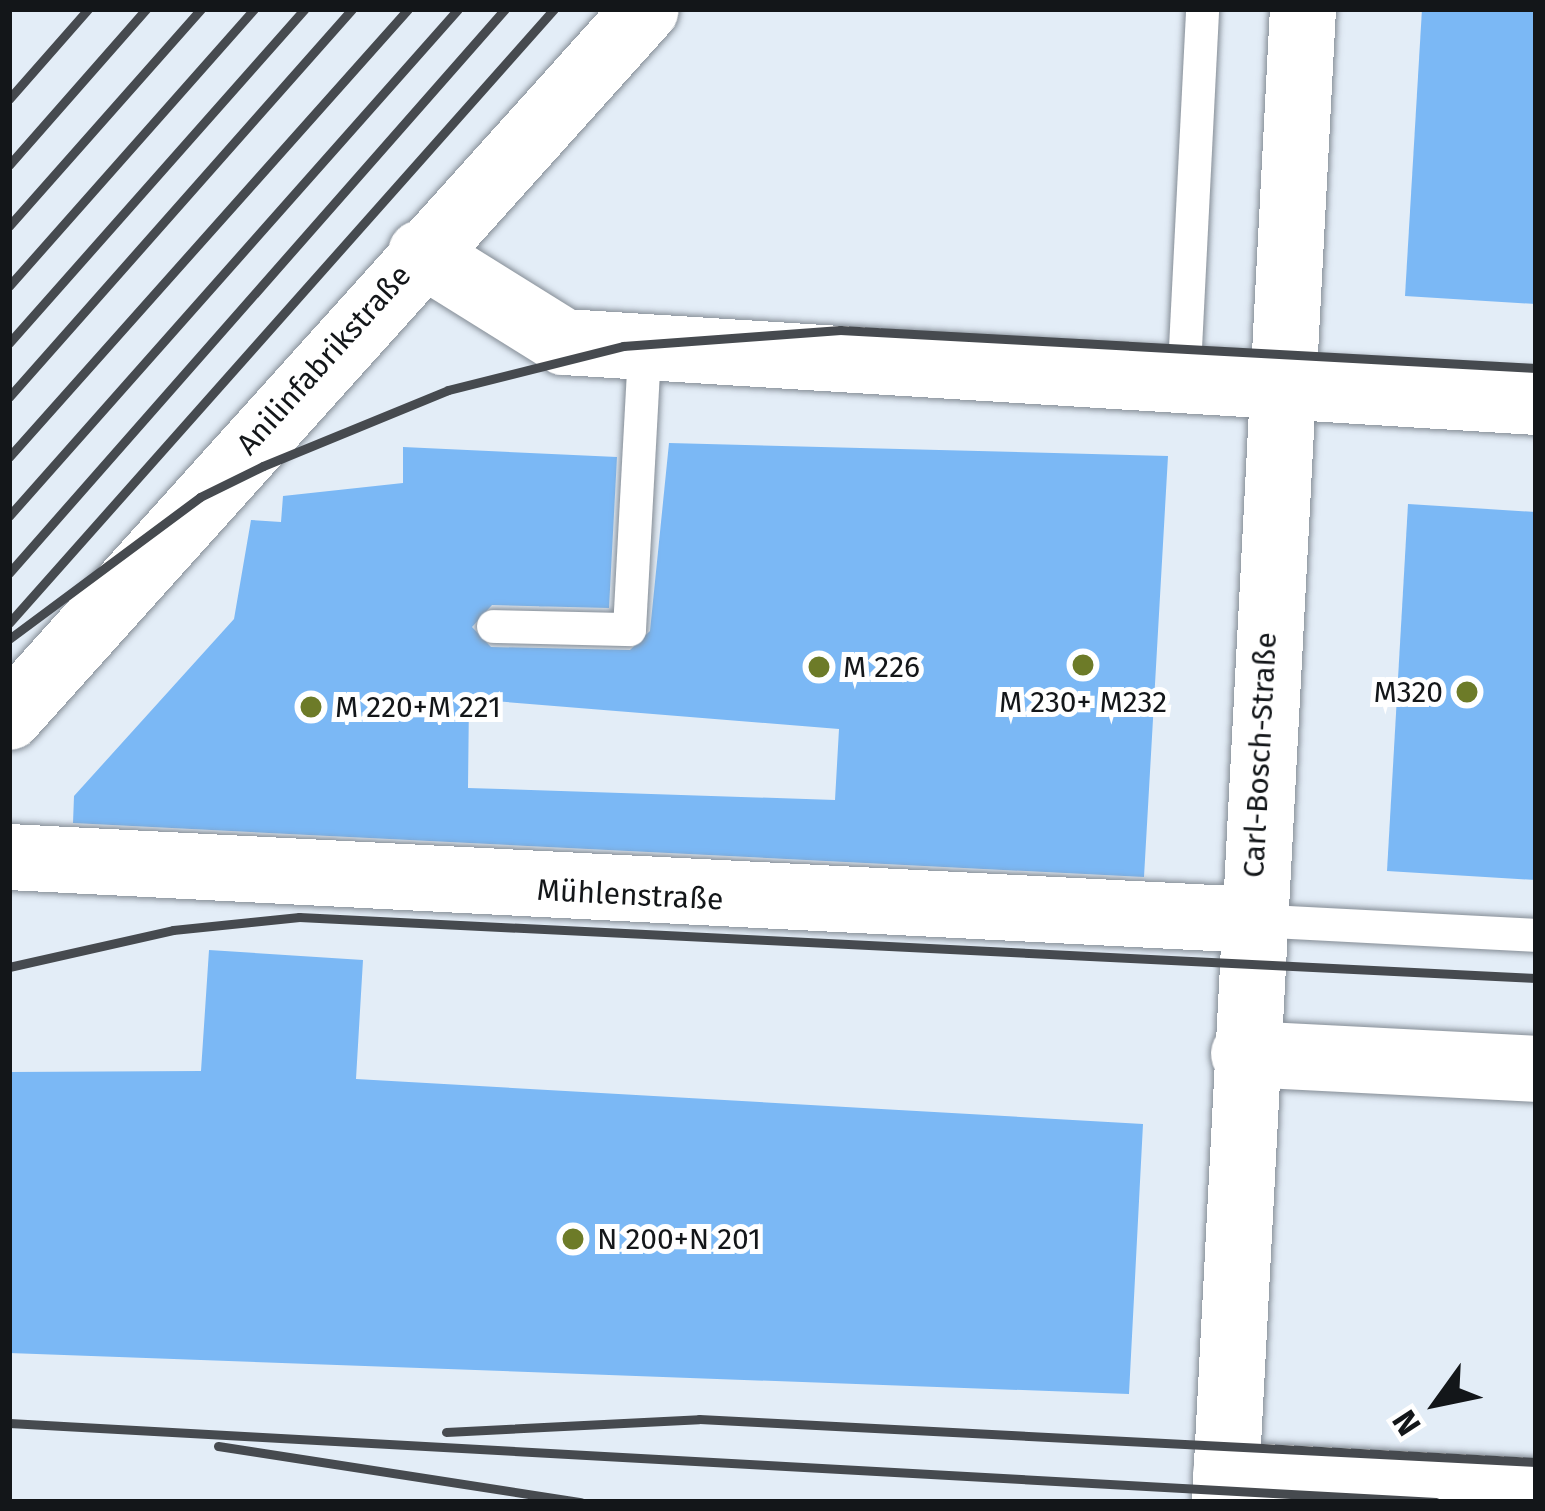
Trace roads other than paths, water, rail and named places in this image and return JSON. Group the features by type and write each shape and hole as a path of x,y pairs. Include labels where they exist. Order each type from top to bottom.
{"street":[{"name":"Anilinfabrikstraße","path":"9,717 421,253 646,9"},
{"name":"Carl-Bosch-Straße","path":"1226,1488 1244,1054 1303,9"},
{"path":"421,253 540,334 644,348 1183,387 1536,402"},
{"name":"Mühlenstraße","path":"9,857 1252,920"},
{"path":"1244,1054 1536,1069"},
{"path":"1226,1488 1536,1490"}],"lane":[{"path":"1183,387 1202,9"},
{"path":"493,626 629,629 644,348"},
{"path":"1252,920 1536,935"}],"railway":[{"path":"9,99 88,9"},
{"path":"9,165 146,9"},
{"path":"9,226 201,9"},
{"path":"9,286 254,9"},
{"path":"9,343 304,9"},
{"path":"9,397 352,9"},
{"path":"9,457 408,9"},
{"path":"9,516 458,9"},
{"path":"9,573 505,9"},
{"path":"9,623 554,9"},
{"path":"9,639 200,497 263,466 448,390 623,346 840,330 1536,368"},
{"path":"9,967 173,930 299,917 1536,978"},
{"path":"446,1432 699,1419 1536,1462"},
{"path":"9,1423 1436,1502"},
{"path":"218,1446 581,1502"}],"place":[{"name":"M 230+ M232","path":"1083,665"},
{"name":"M 226","path":"819,667"},
{"name":"M320","path":"1467,692"},
{"name":"M 220+M 221","path":"311,707"},
{"name":"N 200+N 201","path":"573,1239"}]}
